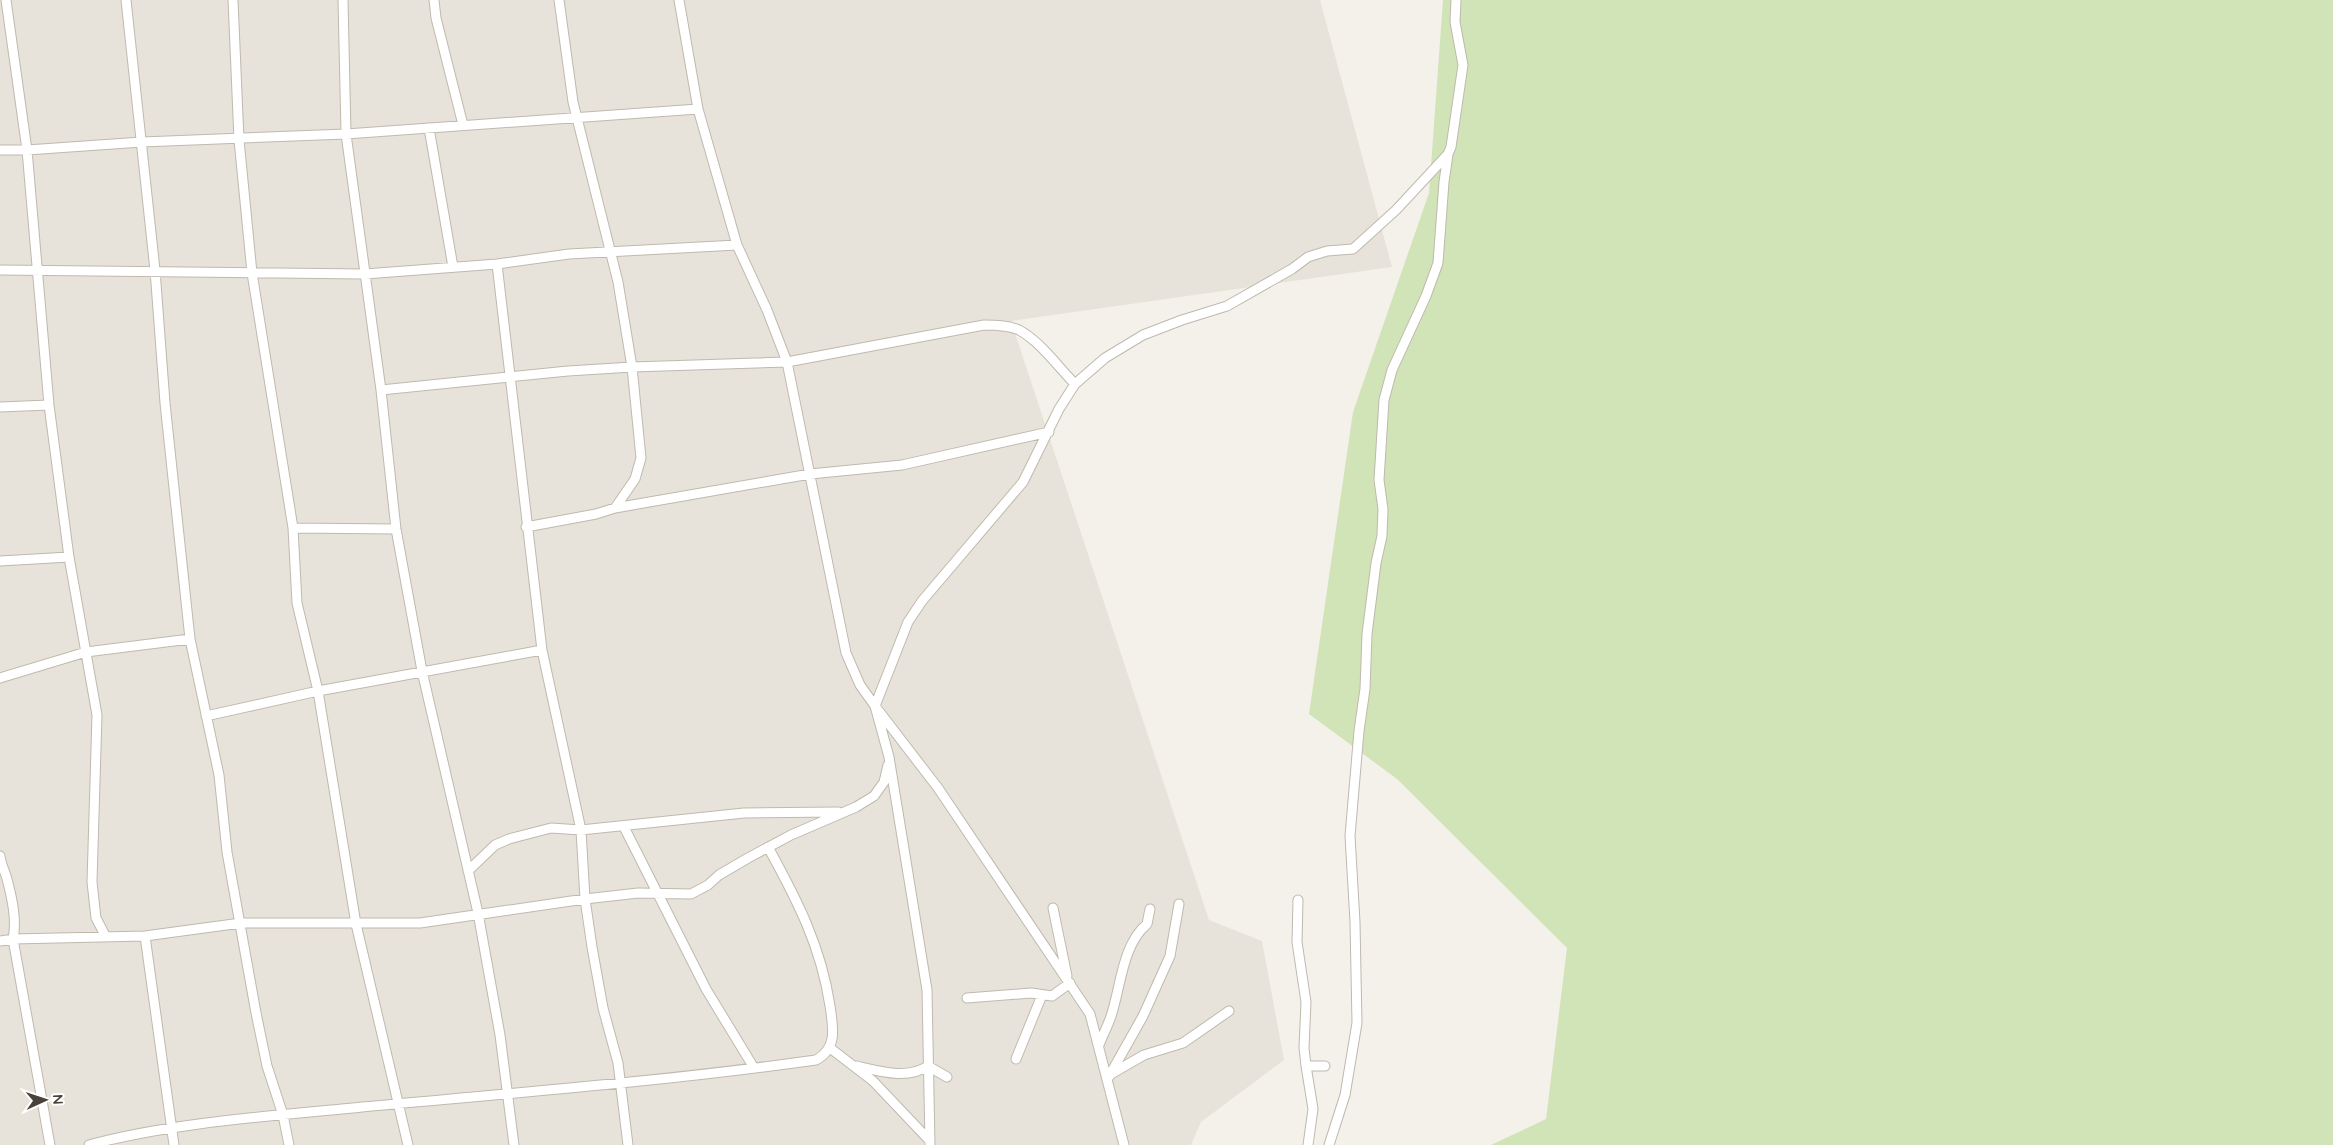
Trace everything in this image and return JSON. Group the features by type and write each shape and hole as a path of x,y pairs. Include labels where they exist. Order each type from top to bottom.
{"street":[{"path":"6,0 28,150 49,404 69,557 97,715 92,882 96,918 106,937"},
{"path":"126,0 155,270 164,403 190,639 223,801 231,880 241,923 267,1066 283,1115 289,1145"},
{"path":"233,0 239,140 252,274 293,528 297,603 318,690 356,924 408,1145"},
{"path":"343,0 346,134 380,390 396,529 422,671 478,914 500,1035 514,1145"},
{"path":"434,0 436,18 463,125"},
{"path":"559,0 577,118 618,282 632,367 641,458 635,479 615,508"},
{"path":"680,0 698,109 737,245 767,310 788,362 846,653 860,685 938,788 1090,1014 1109,1077 1124,1145"},
{"path":"1328,1145 1345,1095 1357,1023 1355,922 1350,836 1359,730 1366,689 1367,634 1376,563 1382,536 1383,509 1379,480 1382,417 1392,370 1426,296 1438,263 1448,154 1451,146 1462,65 1455,22 1456,0"},
{"path":"0,150 346,134 698,109"},
{"path":"429,128 453,266"},
{"path":"930,1143 927,990 889,758 875,706 908,622 922,601 1023,482 1059,409 1076,384 1105,358 1143,335 1227,306 1292,269 1308,257 1327,251 1353,249 1396,210 1448,154"},
{"path":"0,270 155,270 252,274 365,274 497,264 569,254 737,245"},
{"path":"497,264 526,527 542,650 582,830 586,899 603,1008 621,1082 628,1145"},
{"path":"380,390 632,367 788,362 974,327 1001,326 1018,330 1033,341 1076,384"},
{"path":"0,407 49,404"},
{"path":"526,527 596,514 615,508 810,474 902,465 1049,432"},
{"path":"293,528 396,529"},
{"path":"0,561 69,557"},
{"path":"0,678 86,652 190,639"},
{"path":"206,716 318,690 542,650"},
{"path":"0,941 13,939 145,936 241,923 420,923 586,899 638,894 691,894 708,885 718,875 768,848 841,812 856,807 874,796 884,782 889,758"},
{"path":"468,871 495,845 509,839 552,828 582,830 624,827 744,812 841,812"},
{"path":"624,827 706,990 754,1068"},
{"path":"89,1145 171,1129 283,1115 508,1095 816,1060 830,1048 834,1030 827,986 819,951 797,899 768,848"},
{"path":"0,856 1,867 7,877 16,925 13,939 50,1145"},
{"path":"1298,900 1297,942 1306,1002 1304,1048 1313,1109 1308,1145"},
{"path":"1109,1077 1143,1016 1170,956 1179,904"},
{"path":"1053,908 1069,982"},
{"path":"1099,1045 1112,1015 1126,960 1139,931 1147,924 1150,909"},
{"path":"145,936 174,1145"},
{"path":"967,998 1031,993 1052,996 1069,982"},
{"path":"1016,1059 1042,995"},
{"path":"1109,1077 1144,1055 1183,1043 1229,1011"},
{"path":"830,1048 873,1081 930,1143"},
{"path":"852,1064 899,1074 919,1072 928,1066"},
{"path":"928,1066 948,1077"},
{"path":"1306,1066 1325,1066"}],"shaded area":[{"path":"0,0 1320,0 1392,267 1011,321 1209,920 1262,941 1284,1060 1201,1122 1191,1145 0,1145"}],"green space":[{"path":"1443,0 2333,0 2333,1145 1491,1145 1546,1119 1567,948 1397,779 1309,714 1353,412 1429,193"}]}
